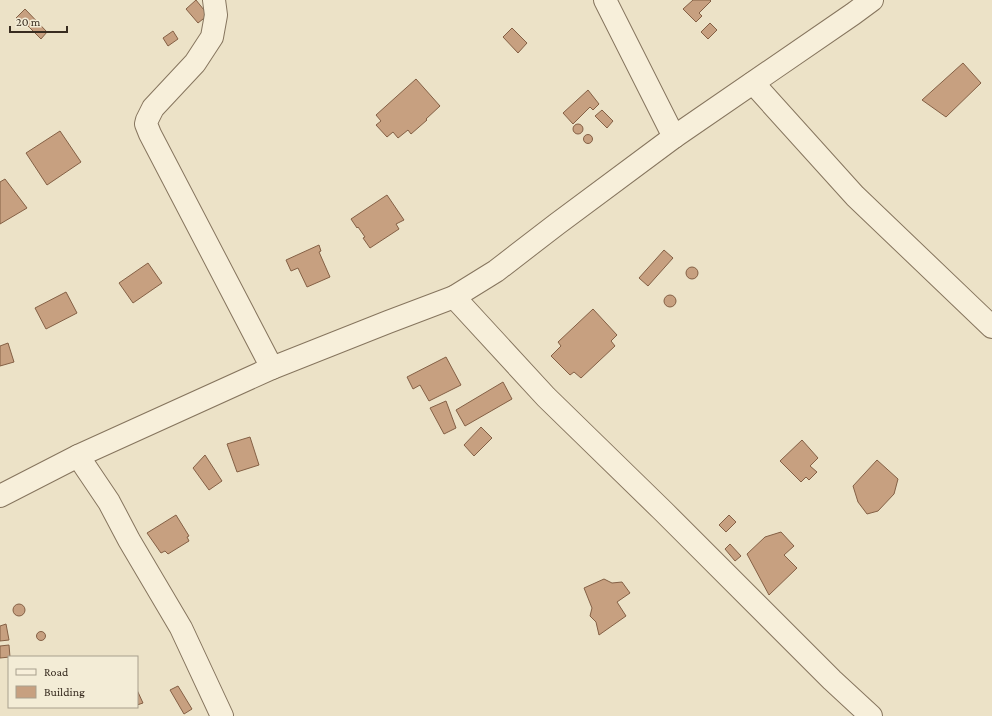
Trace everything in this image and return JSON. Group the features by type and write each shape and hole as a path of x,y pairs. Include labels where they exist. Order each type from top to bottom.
{"street":[{"path":"214,0 216,15 212,37 194,62 153,108 146,124 272,368"},
{"path":"605,0 674,138"},
{"path":"0,496 78,456 272,368 454,297 496,271 674,138 872,0"},
{"path":"753,83 855,196 992,327"},
{"path":"454,297 546,398 664,512 870,716"},
{"path":"78,456 109,502 129,540 182,628 222,716"}],"building":[{"path":"196,0 208,15 198,23 186,9"},
{"path":"693,0 711,1 699,13 702,16 696,22 683,9"},
{"path":"25,9 47,32 41,39 23,21 21,22 16,18"},
{"path":"710,23 717,30 708,39 701,32"},
{"path":"512,28 527,43 518,53 503,37"},
{"path":"173,31 178,39 168,46 163,38"},
{"path":"963,63 981,83 946,117 922,100"},
{"path":"416,79 440,106 411,134 408,130 398,138 393,132 387,137 376,125 381,121 376,115"},
{"path":"588,90 599,104 593,110 590,107 573,124 563,113"},
{"path":"602,110 613,121 607,128 595,116"},
{"path":"576,124 580,124 582,125 582,133 576,134 573,131 573,127"},
{"path":"60,131 81,162 47,185 26,153"},
{"path":"588,134 593,139 588,144 583,139"},
{"path":"5,179 27,208 0,224 0,182"},
{"path":"387,195 404,220 396,224 399,229 370,248 363,238 365,237 351,219"},
{"path":"319,245 321,251 319,252 330,277 307,287 298,268 291,271 286,260"},
{"path":"664,250 673,258 648,286 639,278"},
{"path":"148,263 162,283 133,303 119,283"},
{"path":"690,267 694,267 698,273 694,279 690,279 686,275 686,271"},
{"path":"66,292 77,313 46,329 35,308"},
{"path":"672,295 675,296 675,306 668,307 665,306 664,299 665,296"},
{"path":"593,309 617,335 611,341 615,346 581,378 574,372 570,375 551,356 561,346 558,342"},
{"path":"8,343 14,362 0,366 0,346"},
{"path":"446,357 461,385 429,401 420,385 413,389 407,377"},
{"path":"503,382 512,399 465,426 456,410"},
{"path":"446,401 456,428 444,434 430,408"},
{"path":"481,427 492,438 474,456 464,445"},
{"path":"250,437 259,465 237,472 227,444"},
{"path":"802,440 818,458 810,466 817,472 809,480 806,477 801,482 780,461"},
{"path":"205,455 222,481 209,490 193,468"},
{"path":"877,460 898,479 894,494 878,511 867,514 858,502 853,486"},
{"path":"176,515 189,536 187,537 189,541 168,554 165,551 161,553 147,533"},
{"path":"729,515 736,522 726,532 719,525"},
{"path":"781,532 794,546 784,555 797,568 769,595 747,554 765,537"},
{"path":"730,544 741,556 735,561 725,549"},
{"path":"604,579 612,583 622,582 630,593 617,602 626,616 599,635 596,622 590,616 592,608 584,588"},
{"path":"21,604 24,605 24,615 17,616 14,615 13,608 14,605"},
{"path":"6,624 9,640 0,641 0,626"},
{"path":"41,631 46,636 41,641 36,636"},
{"path":"9,645 10,656 0,658 0,646"},
{"path":"178,686 192,709 184,714 170,690"},
{"path":"138,692 143,703 138,705"}]}
